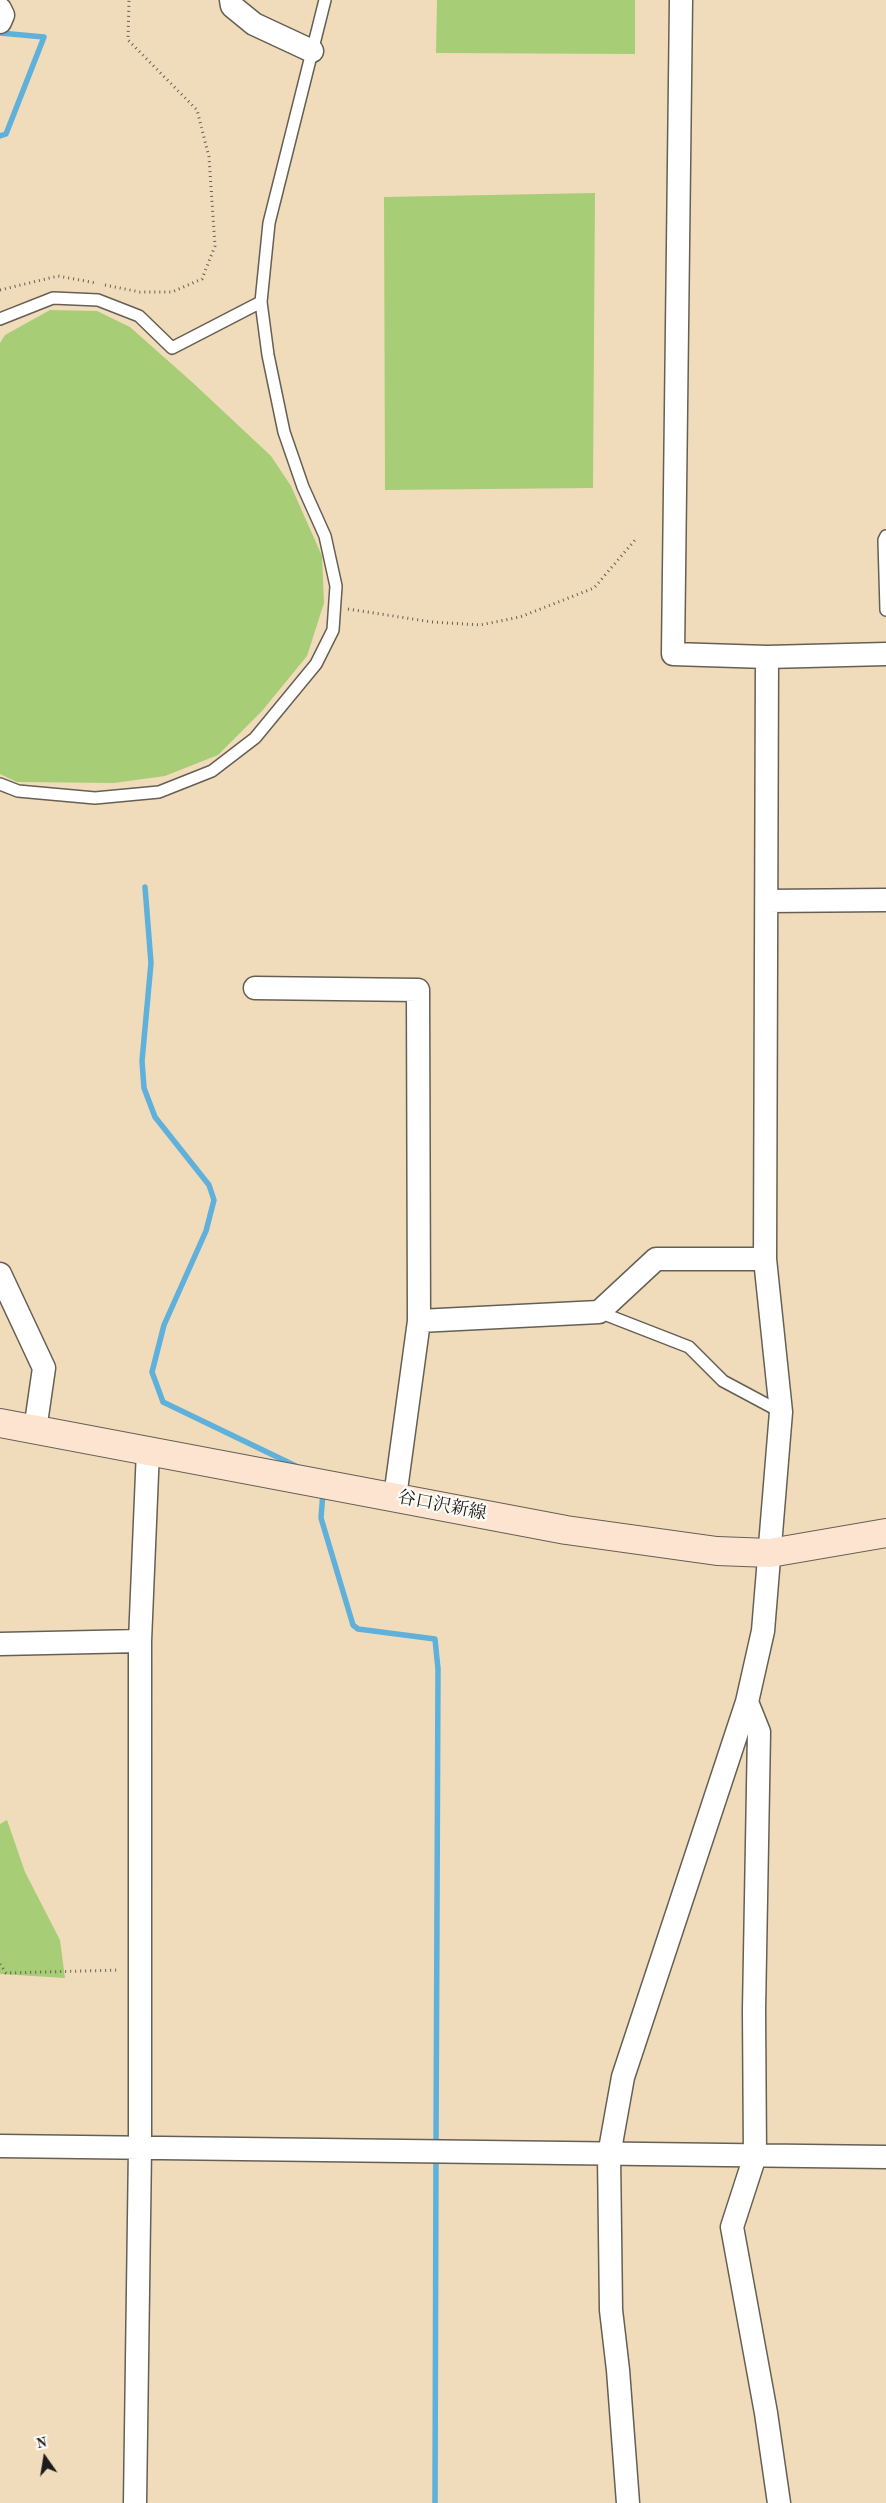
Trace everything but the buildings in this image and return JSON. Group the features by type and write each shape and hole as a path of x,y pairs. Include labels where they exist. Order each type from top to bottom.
{"main road":[{"name":"谷口沢新線","path":"0,1423 566,1530 717,1551 770,1553 886,1533"}],"street":[{"path":"232,0 232,6 254,24 312,51"},
{"path":"681,0 673,654 767,657 886,654"},
{"path":"0,9 3,15 0,22"},
{"path":"628,2503 618,2370 611,2310 609,2155 623,2076 747,1702 762,1631 781,1412 765,1260 767,657"},
{"path":"767,901 886,900"},
{"path":"255,988 418,990 419,1321 395,1497"},
{"path":"419,1321 599,1312 656,1259 765,1260"},
{"path":"0,1274 44,1368 36,1430"},
{"path":"135,2503 140,2148 138,1970 140,1641 148,1450"},
{"path":"0,1644 140,1641"},
{"path":"747,1702 759,1732 754,2010 755,2156 732,2227 766,2413 778,2503"},
{"path":"0,2146 886,2157"}],"lane":[{"path":"0,784 18,791 95,798 159,792 212,771 256,738 316,664 333,630 336,586 325,536 303,487 284,432 268,355 261,302 269,223 325,0"},
{"path":"0,320 53,298 98,300 139,316 172,348 261,302"},
{"path":"886,536 884,540 886,610"},
{"path":"599,1312 689,1347 723,1381 781,1412"}],"path":[{"path":"0,290 58,276 140,292 172,292 202,279 214,246 209,157 197,110 128,40 129,0"},
{"path":"335,606 403,618 480,625 520,617 594,588 635,540"},
{"path":"0,1964 6,1973 138,1970"}],"green space":[{"path":"437,0 635,0 635,54 436,53"},
{"path":"595,193 593,488 385,490 384,197"},
{"path":"50,310 97,311 130,327 192,382 271,456 291,486 322,556 324,603 307,656 262,711 218,755 165,776 114,783 17,782 0,774 0,343 5,335"},
{"path":"7,1820 25,1872 60,1940 65,1978 0,1974 0,1824"}],"waterway":[{"path":"0,33 44,37 6,134 0,136"},
{"path":"145,887 151,963 142,1061 144,1088 155,1117 209,1185 214,1200 206,1231 164,1325 152,1372 163,1402 298,1467"},
{"path":"323,1492 321,1518 353,1625 358,1629 435,1639 438,1669 436,2146"},
{"path":"435,2503 436,2155"}]}
